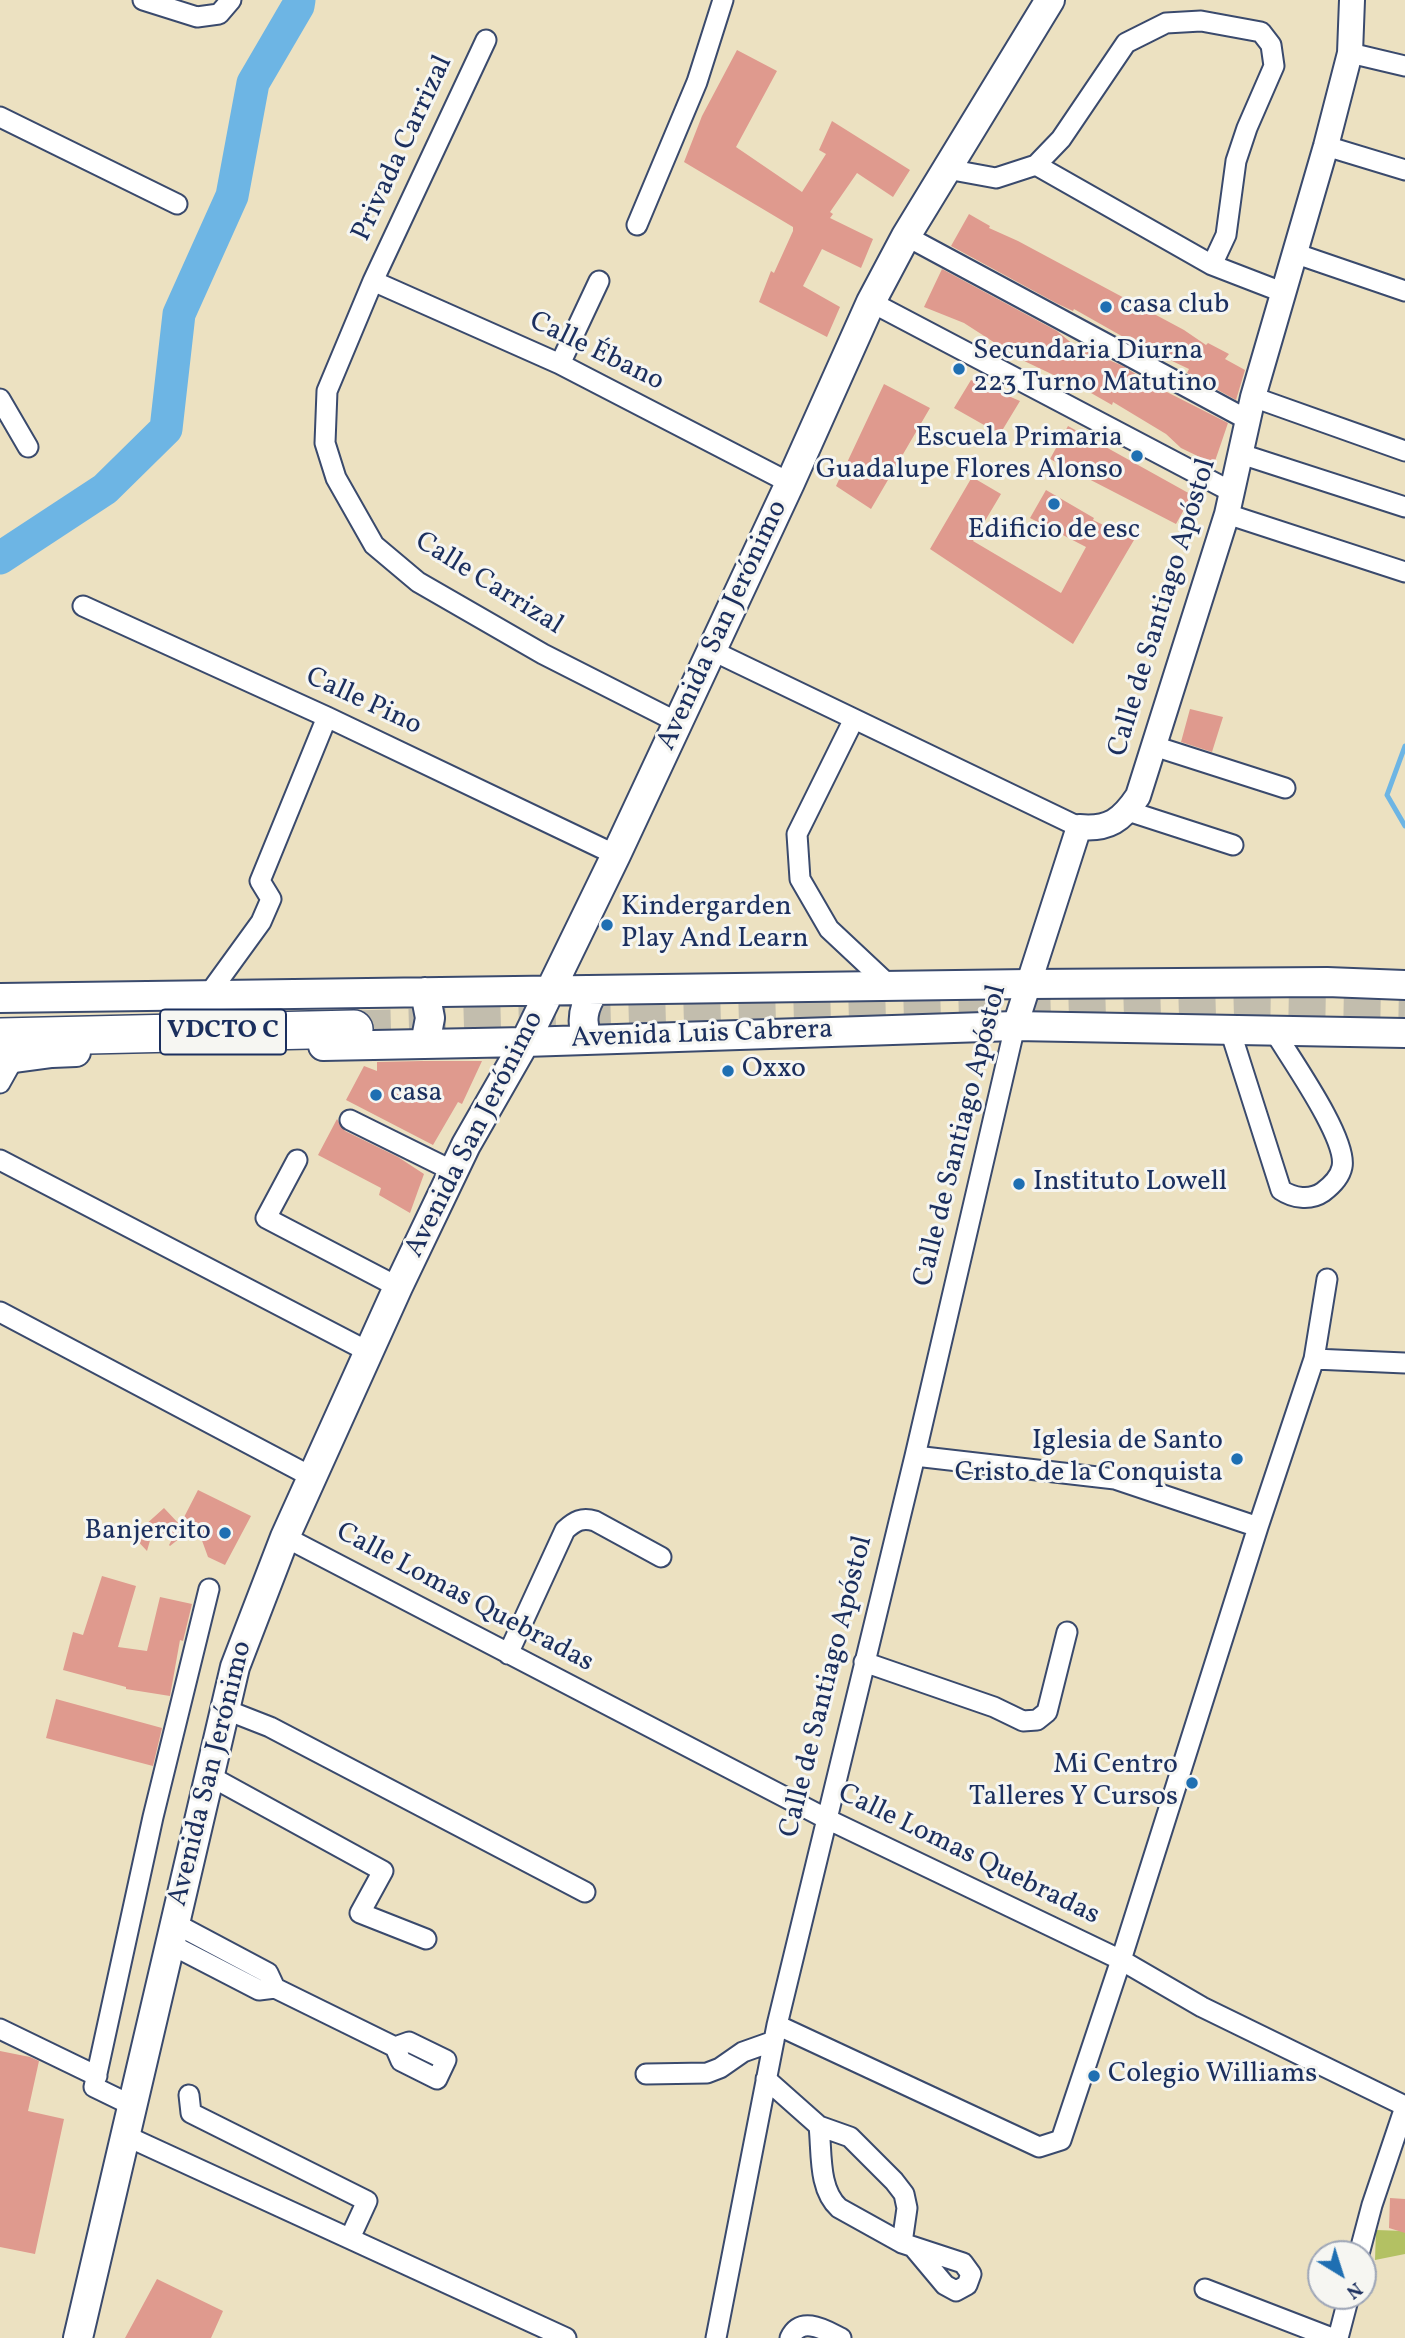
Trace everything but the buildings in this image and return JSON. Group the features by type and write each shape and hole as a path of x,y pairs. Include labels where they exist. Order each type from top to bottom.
{"highway":[{"name":"VDCTO C","path":"0,1013 352,1016 5,1052"}],"main road":[{"name":"Avenida San Jerónimo","path":"78,2338 224,1709 235,1667 285,1537 453,1171 525,1042 617,855 871,302 906,236 1050,0"},
{"name":"Avenida Luis Cabrera","path":"0,998 892,988 1029,984 1327,982 1405,985"},
{"path":"588,1040 583,1015 594,991"},
{"path":"425,992 430,1018 425,1044"},
{"name":"Avenida Luis Cabrera","path":"5,1052 525,1042 1015,1026 1405,1033"}],"street":[{"path":"143,0 197,18 219,15 231,0"},
{"path":"637,225 697,82 723,0"},
{"name":"Calle de Santiago Apóstol","path":"1128,811 1138,796 1230,503 1250,408 1326,146 1350,53 1352,0"},
{"path":"947,169 996,178 1036,165 1061,139 1126,43 1166,23 1202,21 1261,32 1271,45 1274,66 1236,161 1226,235 1212,265"},
{"name":"Privada Carrizal","path":"373,281 486,40"},
{"path":"1350,53 1405,66"},
{"path":"0,117 177,204"},
{"path":"1326,146 1405,170"},
{"path":"1036,165 1212,265 1282,292"},
{"path":"906,236 1250,408 1405,451"},
{"path":"1294,253 1405,291"},
{"name":"Calle Ébano","path":"373,281 560,365 790,483"},
{"name":"Calle Carrizal","path":"373,281 327,391 325,443 336,478 374,545 418,582 543,654 679,723"},
{"path":"560,365 599,281"},
{"path":"871,302 1230,503 1405,572"},
{"path":"3,413 28,447"},
{"path":"1241,454 1405,507"},
{"name":"Calle Pino","path":"83,606 327,717 617,855"},
{"path":"713,651 1079,827 1096,829 1113,823 1128,811 1233,845"},
{"path":"208,995 261,922 271,899 260,881 327,717"},
{"path":"854,719 797,834 800,879 829,929 892,988"},
{"path":"1154,746 1286,788"},
{"name":"Calle de Santiago Apóstol","path":"716,2338 775,2033 915,1456 1015,1026 1079,827"},
{"path":"1230,1030 1281,1191 1291,1196 1307,1198 1320,1194 1335,1181 1342,1167 1341,1151 1338,1137 1274,1031"},
{"path":"0,1083 5,1052"},
{"path":"350,1120 453,1171"},
{"path":"0,1160 369,1352"},
{"path":"297,1160 266,1218 398,1287"},
{"path":"646,2074 707,2073 720,2068 775,2033 1039,2147 1061,2140 1314,1359 1327,1279"},
{"path":"0,1312 312,1477"},
{"path":"1314,1359 1405,1363"},
{"path":"915,1456 1115,1479 1258,1527"},
{"path":"508,1654 565,1530 575,1522 585,1518 595,1521 661,1557"},
{"name":"Calle Lomas Quebradas","path":"285,1537 827,1819 1121,1960 1202,2007 1405,2107"},
{"path":"95,2081 153,1817 209,1589"},
{"path":"864,1662 994,1707 1023,1721 1037,1720 1047,1712 1067,1632"},
{"path":"224,1709 270,1727 584,1892"},
{"path":"208,1775 383,1871 360,1913 426,1939"},
{"path":"172,1933 259,1990 275,1988 395,2047"},
{"path":"0,2029 95,2081 131,2105"},
{"path":"765,2079 819,2126 850,2137 904,2194 908,2246 839,2208 830,2200 826,2189 819,2126"},
{"path":"189,2095 191,2113 366,2202 350,2238"},
{"path":"1363,2240 1405,2107"},
{"path":"124,2135 566,2338"},
{"path":"1205,2289 1332,2338"},
{"path":"1338,2338 1345,2310"},
{"path":"790,2338 804,2326 816,2325 841,2338"}],"green space":[{"path":"1376,2230 1405,2231 1405,2254 1377,2260"}],"waterway":[{"path":"0,558 105,489 166,429 179,314 232,196 253,83 299,0"},
{"path":"1405,746 1387,795 1405,826"}],"tunnel":[{"path":"354,1029 1240,1004 1405,1007"}],"place":[{"name":"casa club","path":"1106,307"},
{"name":"Secundaria Diurna 223 Turno Matutino","path":"959,369"},
{"name":"Escuela Primaria Guadalupe Flores Alonso","path":"1137,456"},
{"name":"Edificio de esc","path":"1054,504"},
{"name":"Kindergarden Play And Learn","path":"607,925"},
{"name":"Oxxo","path":"728,1071"},
{"name":"casa","path":"376,1095"},
{"name":"Instituto Lowell","path":"1019,1184"},
{"name":"Iglesia de Santo Cristo de la Conquista","path":"1237,1459"},
{"name":"Banjercito","path":"225,1533"},
{"name":"Mi Centro Talleres Y Cursos","path":"1192,1783"},
{"name":"Colegio Williams","path":"1094,2076"}]}
